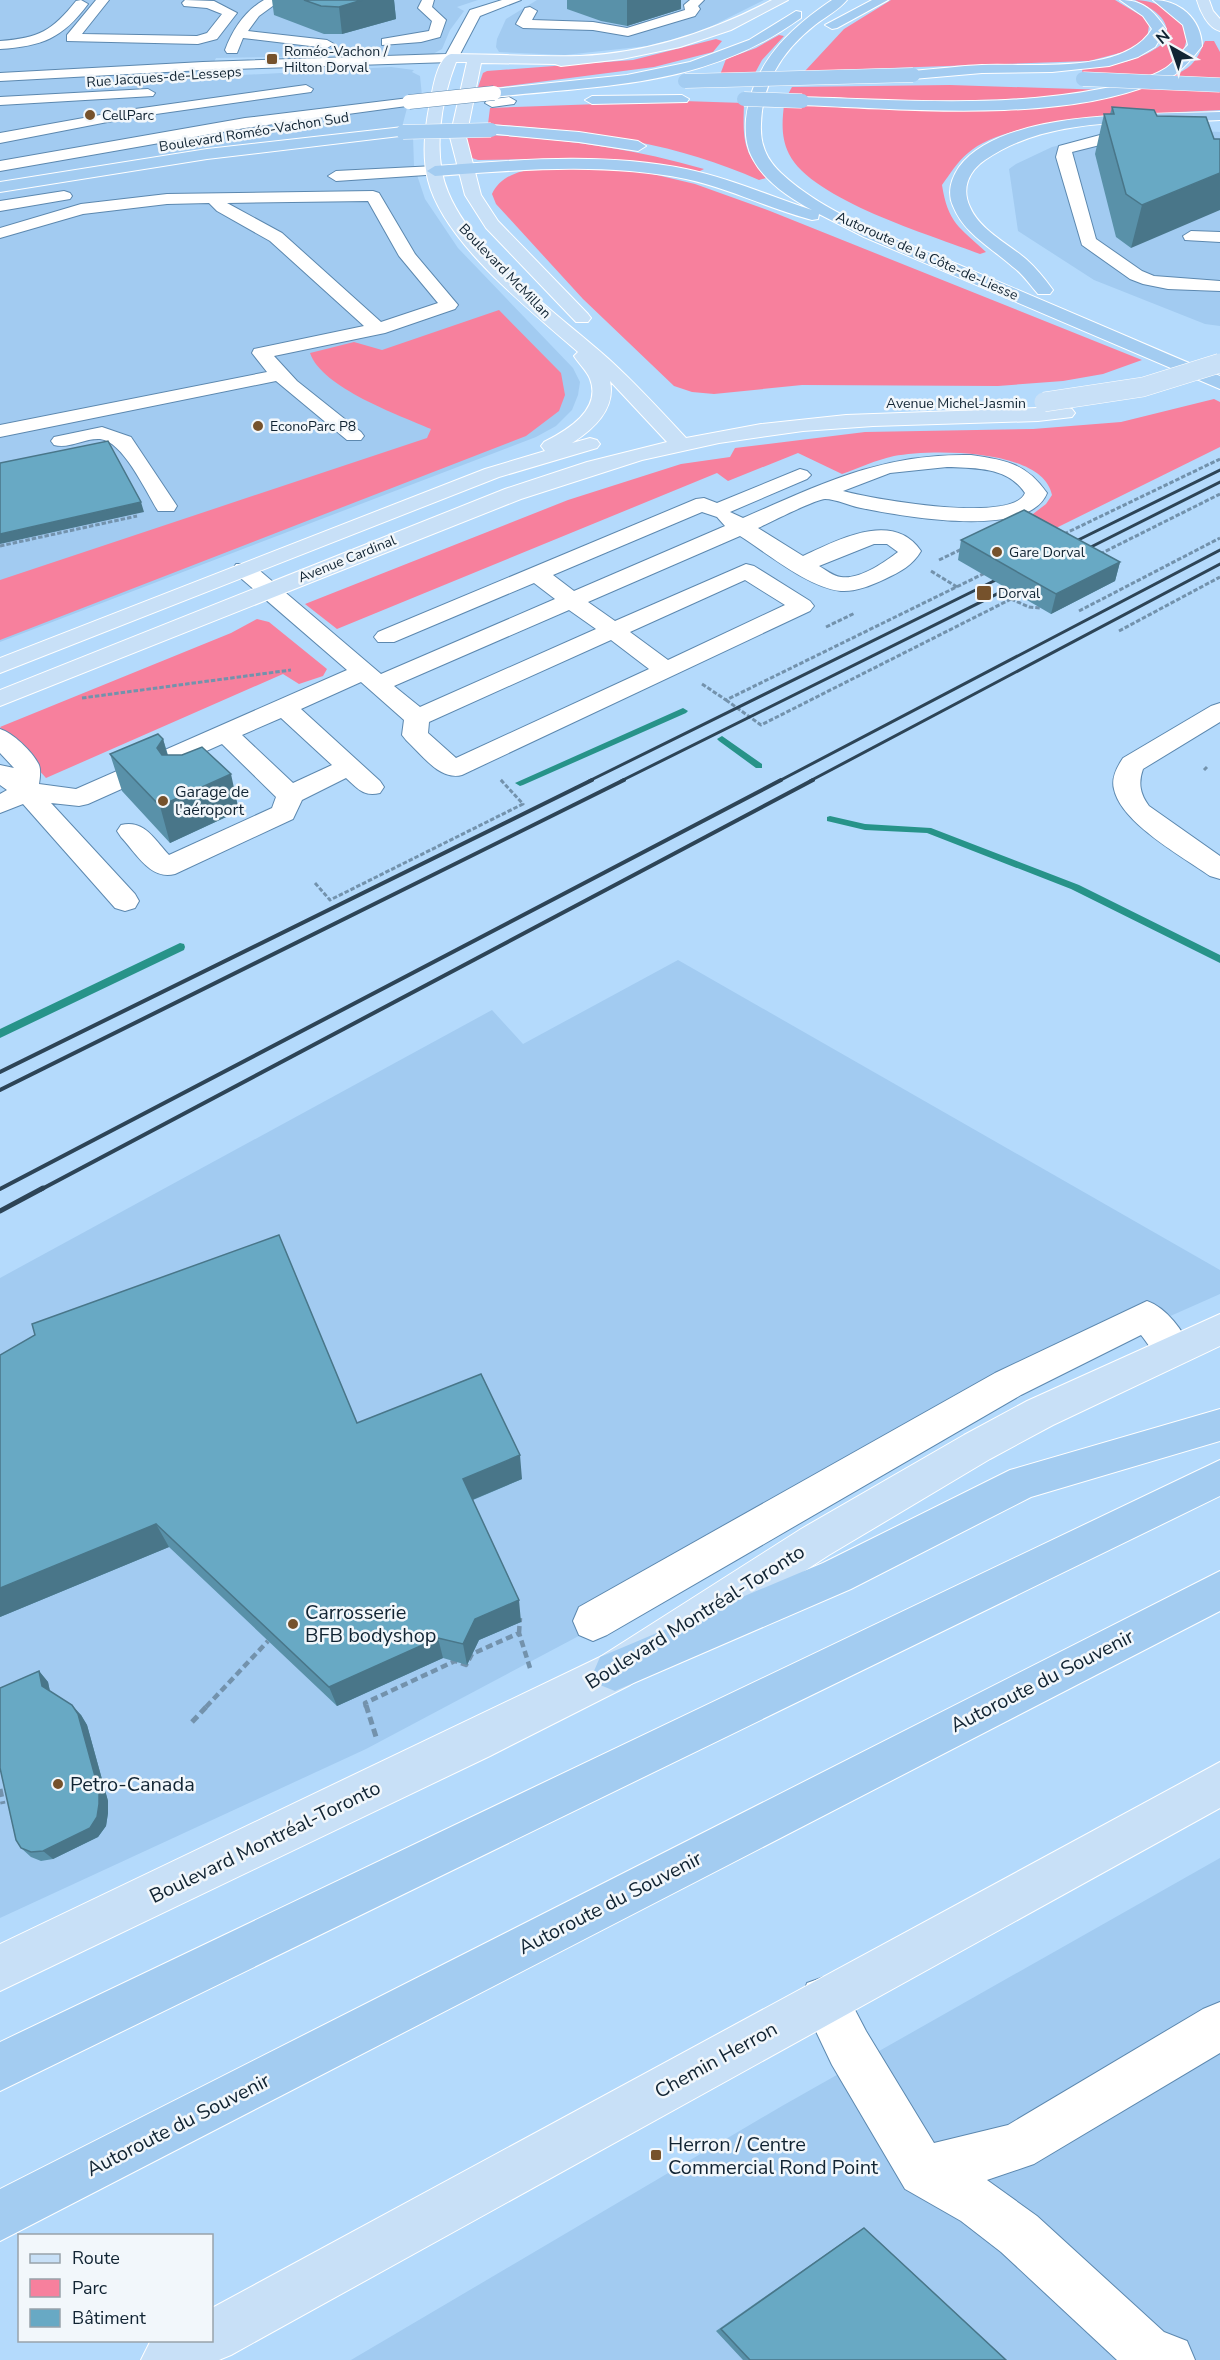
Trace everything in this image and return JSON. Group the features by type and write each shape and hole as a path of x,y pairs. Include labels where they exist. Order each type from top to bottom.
{"highway":[{"name":"Autoroute de la Côte-de-Liesse","path":"841,0 810,22 776,55 760,83 754,108 754,142 763,163 782,182 824,209 870,232 1220,382"},
{"path":"863,0 828,29 882,0"},
{"path":"493,98 687,91 913,75 1072,67 1129,56 1150,45 1157,37 1159,28 1148,13 1126,0"},
{"path":"728,99 949,105 1021,103 1089,97 1128,88 1173,70 1187,59 1195,46 1192,27 1181,15 1159,0"},
{"path":"1191,0 1205,6"},
{"path":"493,98 658,72 726,55 765,37 808,5"},
{"path":"773,115 780,90 797,63"},
{"path":"913,75 1220,85"},
{"path":"509,101 819,82 1039,83"},
{"path":"1061,84 1083,82 1220,91"},
{"path":"1044,290 1018,261 985,236 968,218 958,190 961,177 968,166 997,145 1042,130 1106,121 1216,118"},
{"path":"0,187 225,151 402,132 491,130 579,137 656,150"},
{"name":"Autoroute de la Côte-de-Liesse","path":"777,154 800,179 840,203 1220,364"},
{"path":"683,157 824,209"},
{"path":"435,171 579,161 652,168 706,179 870,232"},
{"path":"615,1671 837,1576 1023,1482 1220,1425"},
{"path":"0,2067 1220,1477"},
{"name":"Autoroute du Souvenir","path":"0,2216 1220,1590"}],"main road":[{"path":"448,64 475,59 584,60 646,53 690,43 732,27 782,0"},
{"path":"1205,6 1220,27"},
{"name":"Boulevard McMillan","path":"475,59 458,137 464,169 473,195 492,224 656,391"},
{"name":"Boulevard McMillan","path":"448,64 433,133 435,171 440,192 465,232 562,329 606,367 680,443"},
{"path":"492,474 568,438 584,425 599,406 602,397 599,378 562,329"},
{"name":"Avenue Michel-Jasmin","path":"796,406 1044,402 1143,387 1220,364"},
{"name":"Avenue Michel-Jasmin","path":"701,439 847,421 1065,413 1150,400 1220,382"},
{"path":"643,431 688,422 701,439"},
{"name":"Avenue Cardinal","path":"0,666 492,474 609,439"},
{"name":"Avenue Cardinal","path":"0,699 555,478 701,439"},
{"name":"Boulevard Montréal-Toronto","path":"0,1968 465,1746 615,1671 815,1542 976,1447 1040,1413 1220,1329"},
{"name":"Chemin Herron","path":"213,2335 1220,1784"},
{"path":"168,2360 200,2342"}],"street":[{"path":"0,45 31,41 59,29 84,0"},
{"path":"103,0 72,38 192,40 212,36 230,12 209,4 189,3 192,0"},
{"path":"371,43 421,38 435,34 439,20 425,8 428,0"},
{"name":"Boulevard McMillan","path":"448,64 466,26 476,13 495,3 514,0"},
{"path":"530,11 523,24 594,26 628,32 690,13 693,9 691,5 698,0"},
{"path":"228,82 233,45 241,34 246,3"},
{"path":"465,5 495,3 530,11 548,5"},
{"name":"Boulevard McMillan","path":"489,24 495,3"},
{"path":"241,34 343,45"},
{"path":"16,61 45,66 52,71 50,79"},
{"name":"Rue Jacques-de-Lesseps","path":"0,86 50,79 99,88 228,82 448,64"},
{"name":"Rue Jacques-de-Lesseps","path":"0,77 228,82"},
{"path":"0,138 197,105 228,82 306,89"},
{"path":"0,101 99,88 166,92"},
{"path":"181,91 189,94 197,105"},
{"name":"Boulevard Roméo-Vachon Sud","path":"0,178 205,138 408,106 493,98 509,101"},
{"path":"0,166 234,125 408,106"},
{"path":"1220,148 1100,140 1064,149 1088,241 1136,275 1149,280 1168,284 1220,286"},
{"path":"319,177 435,171"},
{"path":"0,206 180,182"},
{"path":"5,236 167,199 373,196 408,256 449,305 378,329 261,353 279,375 354,436"},
{"path":"216,197 216,202 223,208 282,242 378,329"},
{"path":"1191,236 1220,237"},
{"path":"0,431 279,375"},
{"path":"45,444 102,433 124,441 157,510"},
{"path":"0,805 26,791 79,798 284,707 572,601 824,491 889,467 950,461 984,463 1019,472 1030,481 1036,493 1031,503 1025,507 993,515 854,501 824,491"},
{"path":"714,511 800,475"},
{"path":"386,637 704,504 803,566"},
{"path":"244,569 364,678 417,718"},
{"path":"747,571 802,606 453,769 415,735 417,718 747,571"},
{"path":"536,574 666,670"},
{"path":"284,707 371,788"},
{"path":"1220,711 1132,764 1126,775 1125,788 1130,800 1140,812 1220,870"},
{"path":"225,733 290,795"},
{"path":"0,737 27,767 26,791"},
{"path":"220,768 248,755"},
{"path":"131,831 165,868 284,813 290,795 349,767"},
{"path":"0,773 26,791 125,901"},
{"path":"593,1621 1008,1384 1147,1316 1174,1350"},
{"path":"824,2000 849,2048 923,2171 979,2203 1019,2234 1148,2353 1168,2360"},
{"path":"923,2171 1017,2147 1220,2026"}],"path":[{"path":"1062,535 1220,459"},
{"path":"1095,557 1220,494"},
{"path":"0,546 157,510"},
{"path":"1079,611 1220,538"},
{"path":"933,563 969,546"},
{"path":"924,567 957,587"},
{"path":"726,700 994,569"},
{"path":"1119,631 1220,577"},
{"path":"704,685 761,725 1022,593"},
{"path":"1011,598 1029,607 1040,608"},
{"path":"75,696 85,698 205,684 283,670 364,678"},
{"path":"315,883 330,900 523,804 495,774"},
{"path":"516,1611 521,1622 519,1633 531,1672"},
{"path":"381,1749 365,1704 455,1661 466,1665 472,1654 519,1633"},
{"path":"192,1722 268,1641"},
{"path":"0,1789 3,1804"}],"shaded area":[{"path":"0,0 478,0 457,7 464,11 450,30 442,49 433,54 216,58 206,77 391,67 414,70 412,72 420,76 422,96 410,97 402,127 413,136 414,166 425,199 458,248 573,368 580,382 572,410 556,426 536,437 0,642"},
{"path":"537,0 764,0 698,33 647,46 565,55 499,52 496,47 497,39 506,19"},
{"path":"1220,132 1220,326 1205,324 1094,280 1018,231 1009,169 1016,164 1052,147 1100,136"},
{"path":"678,960 1220,1270 1220,1294 1060,1365 658,1594 366,1749 0,1918 0,1278 492,1010 523,1044"},
{"path":"1220,1858 1220,2360 351,2360 782,2106"}],"green space":[{"path":"891,0 1115,0 1145,18 1149,25 1147,39 1131,50 1089,61 805,71 844,29"},
{"path":"1135,0 1160,6 1174,15 1187,37 1182,53 1173,65 1146,76 1083,75 1082,69 1137,58 1166,41 1164,21 1154,11"},
{"path":"779,35 784,36 762,60 755,73 720,75 726,59 756,48"},
{"path":"716,39 722,41 713,52 654,67 477,90 483,73 487,71 633,60"},
{"path":"1205,41 1214,41 1220,52 1220,110 1126,115 1051,123 1017,130 989,140 968,153 942,185 951,216 962,230 986,252 980,254 904,226 847,201 802,171 789,154 783,136 784,105 1079,102 1105,97 1169,78 1182,71 1191,65"},
{"path":"950,85 1108,90 988,100 786,98 792,87"},
{"path":"683,101 744,103 744,135 748,151 766,178 759,180 693,156 626,140 592,134 488,124 490,108"},
{"path":"466,134 586,144 645,154 704,169 698,172 642,162 589,158 478,160 469,157"},
{"path":"571,167 640,171 695,184 770,211 1142,360 1103,374 1063,381 998,386 802,385 714,394 692,392 674,386 583,299 496,204 492,194 506,178 516,173 526,170"},
{"path":"499,310 561,373 565,395 559,411 526,436 0,640 0,580 427,438 431,429 345,389 317,366 310,353 354,342 382,350"},
{"path":"1214,399 1220,402 1220,447 1052,530 1029,517 1046,504 1052,495 1044,480 1029,468 1008,460 958,453 911,454 887,458 842,474 798,453 728,481 717,473 337,629 305,604 568,500 681,464 730,457 735,448 865,432 1033,429 1121,422"},
{"path":"257,619 269,622 327,669 323,676 299,684 283,674 46,778 0,727 231,633"}],"building":[{"path":"304,0 362,0 339,7 321,6"},
{"path":"1112,107 1154,110 1157,116 1206,117 1214,139 1220,139 1220,173 1142,205 1126,194 1104,114 1114,114"},
{"path":"108,441 141,502 0,534 0,463"},
{"path":"1024,510 1120,562 1056,594 961,540"},
{"path":"158,734 163,739 157,748 162,755 182,755 202,747 231,774 160,806 110,754"},
{"path":"279,1235 357,1423 481,1374 520,1455 463,1479 519,1600 475,1619 463,1644 438,1638 329,1687 156,1524 0,1588 0,1355 35,1335 32,1324"},
{"path":"39,1671 42,1686 72,1705 78,1714 99,1791 99,1804 97,1817 90,1828 43,1851 31,1852 21,1848 16,1840 0,1768 0,1688"},
{"path":"864,2228 1006,2360 750,2360 721,2329"}],"waterway":[{"path":"520,783 683,711"},
{"path":"722,739 759,766"},
{"path":"830,819 865,827 928,830 1075,887 1220,959"},
{"path":"0,1034 180,947"}],"railway":[{"path":"1064,547 1220,470"},
{"path":"1077,554 1220,482"},
{"path":"779,781 1220,550"},
{"path":"810,781 1220,564"},
{"path":"589,781 1010,573"},
{"path":"621,781 1023,581"},
{"path":"0,1072 592,780"},
{"path":"0,1090 624,780"},
{"path":"0,1189 781,780"},
{"path":"40,1190 813,780"},
{"path":"0,1211 43,1188"}],"place":[{"name":"Roméo-Vachon / Hilton Dorval","path":"272,59"},
{"name":"CellParc","path":"90,115"},
{"name":"EconoParc P8","path":"258,426"},
{"name":"Gare Dorval","path":"997,552"},
{"name":"Dorval","path":"984,593"},
{"name":"Garage de l'aéroport","path":"163,801"},
{"name":"Carrosserie BFB bodyshop","path":"293,1624"},
{"name":"Petro-Canada","path":"58,1784"},
{"name":"Herron / Centre Commercial Rond Point","path":"656,2155"}]}
